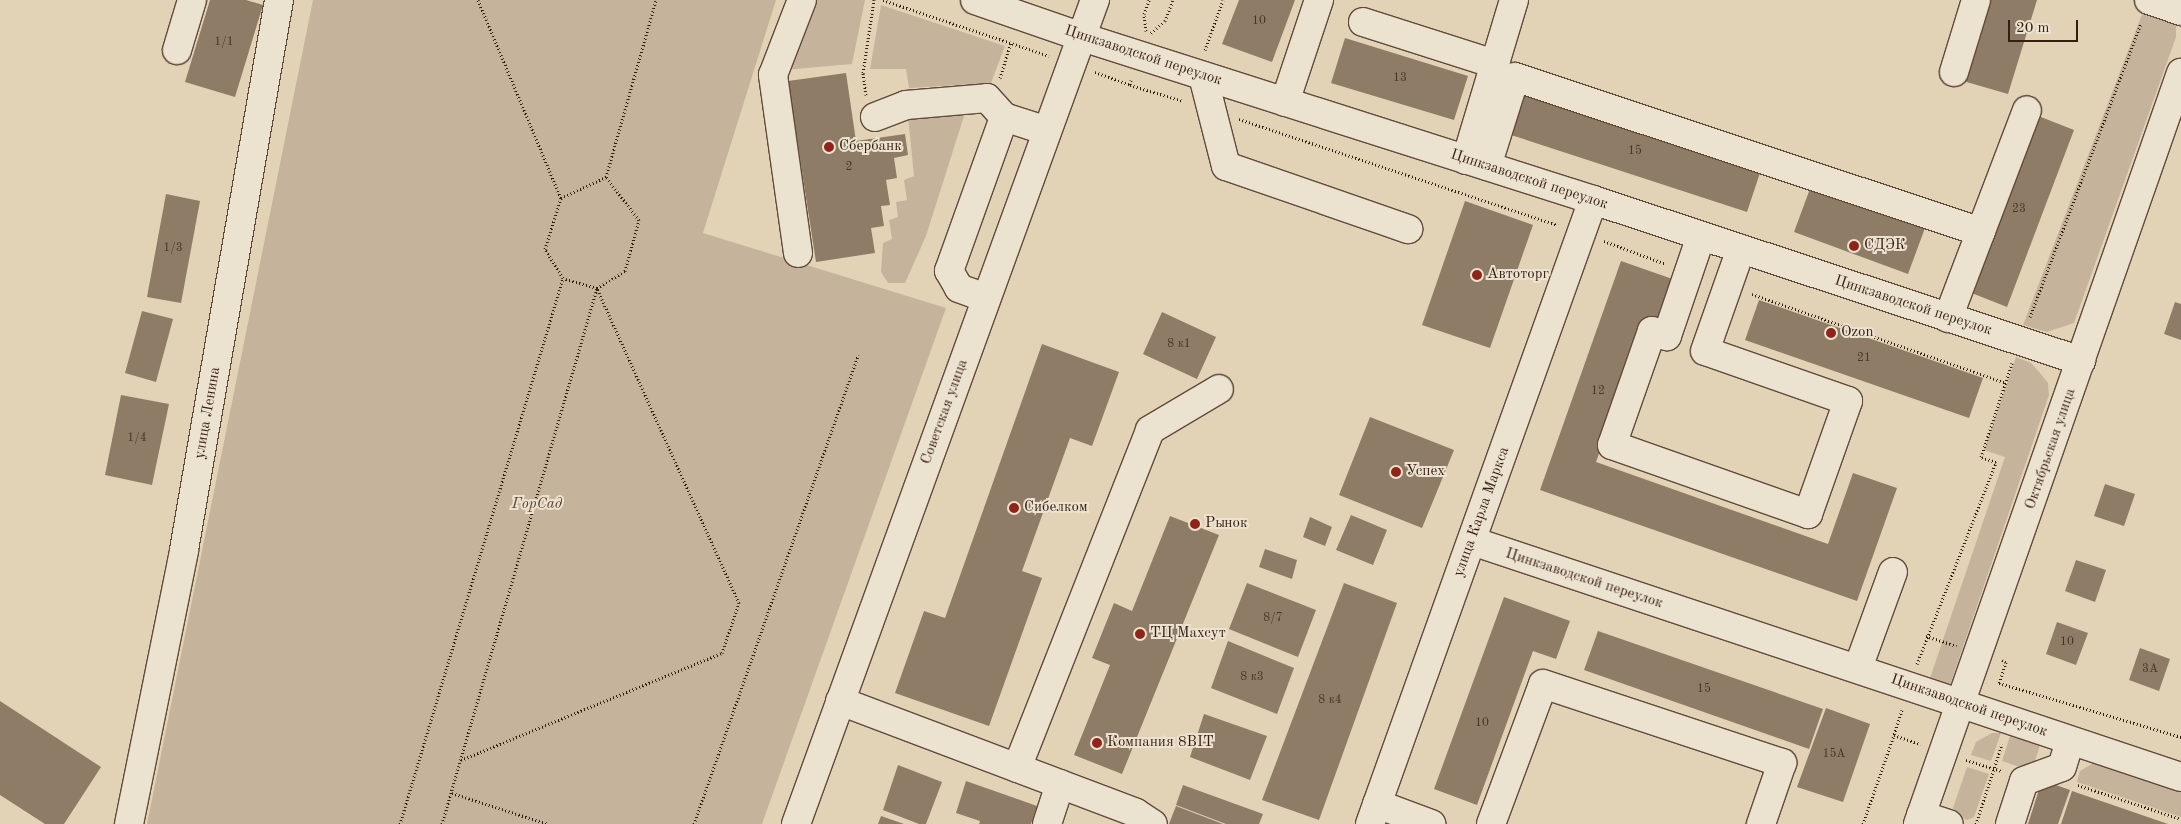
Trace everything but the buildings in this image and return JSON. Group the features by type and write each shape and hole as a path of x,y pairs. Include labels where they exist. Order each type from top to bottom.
{"street":[{"path":"177,50 192,0"},
{"name":"улица Ленина","path":"129,824 184,550 279,0"},
{"path":"798,253 773,75 802,0"},
{"name":"Цинкзаводской переулок","path":"975,0 1082,37 1147,44 1203,65 1285,102 1593,200 2081,362"},
{"name":"Советская улица","path":"796,824 1095,0"},
{"path":"1285,102 1319,0"},
{"path":"1476,163 1495,64 1514,0"},
{"path":"1954,72 1976,0"},
{"path":"2148,0 2181,11"},
{"path":"1363,22 1495,64"},
{"path":"1203,65 1211,110 1226,166 1408,229"},
{"name":"Октябрьская улица","path":"1920,820 2181,73"},
{"path":"1476,163 1515,77 1981,232"},
{"path":"875,117 906,105 987,98 1004,117 1047,131"},
{"path":"1948,318 2027,110"},
{"path":"986,298 960,288 949,271 1004,117"},
{"name":"улица Карла Маркса","path":"1374,814 1593,200"},
{"path":"1701,236 1667,336 1652,331 1612,445 1808,514 1848,401 1705,351 1741,249"},
{"path":"1017,768 1150,430 1220,389"},
{"name":"Цинкзаводской переулок","path":"1472,541 2181,777"},
{"path":"1858,668 1893,572"},
{"path":"1491,824 1543,684 1782,763 1761,824"},
{"path":"840,701 1136,813 1153,824"},
{"path":"2010,824 2024,781 2062,767 2070,741"},
{"path":"1047,824 1060,784"},
{"path":"1374,814 1431,824"},
{"path":"1920,820 1949,824"}],"path":[{"path":"461,760 722,653 739,603 596,288 563,278 545,249 561,198 478,0"},
{"path":"561,198 606,177 656,0"},
{"path":"865,92 863,73 874,0"},
{"path":"883,0 1130,85 1582,232 1689,272"},
{"path":"1147,44 1144,14 1149,0"},
{"path":"1130,85 1147,44 1165,21 1173,0"},
{"path":"1203,65 1223,0"},
{"path":"442,824 596,288 625,271 639,220 606,177"},
{"path":"400,824 563,278"},
{"path":"1728,286 2006,383"},
{"path":"694,824 858,355"},
{"path":"1863,824 1926,636 2006,662 1999,683 2181,737"},
{"path":"1976,824 2020,690"},
{"path":"1894,735 2002,772"},
{"path":"2044,774 2181,819"},
{"path":"452,793 548,824"}],"green space":[{"name":"ГорСад","path":"313,0 776,0 703,233 946,308 762,824 147,824"},
{"path":"813,0 865,0 852,64 784,70"},
{"path":"2146,4 2176,23 2176,37 2074,323 2047,332 2023,325"},
{"path":"881,5 1005,46 991,83 909,88 906,69 870,69"},
{"path":"940,112 964,116 926,236 905,283 888,283 881,272 883,243 892,239 889,220 898,217 896,202 907,200 904,180 914,176 908,117"},
{"path":"2016,357 2031,363 2040,373 2048,383 2049,395 1947,694 1927,687 2005,457 1984,450"},
{"path":"1992,733 2001,733 1991,761 1971,755 1976,742"},
{"path":"2010,736 2040,745 2032,771 2002,761"},
{"path":"2095,762 2181,791 2181,817 2077,782 2080,771"},
{"path":"1967,767 1989,774 1974,817 1967,820 1958,816 1953,808"}],"place":[{"name":"Сбербанк","path":"829,147"},
{"name":"СДЭК","path":"1854,246"},
{"name":"Автоторг","path":"1477,275"},
{"name":"Ozon","path":"1831,333"},
{"name":"Успех","path":"1396,472"},
{"name":"Сибелком","path":"1014,508"},
{"name":"Рынок","path":"1195,524"},
{"name":"ТЦ Махсут","path":"1140,634"},
{"name":"Компания 8BIT","path":"1097,743"}]}
